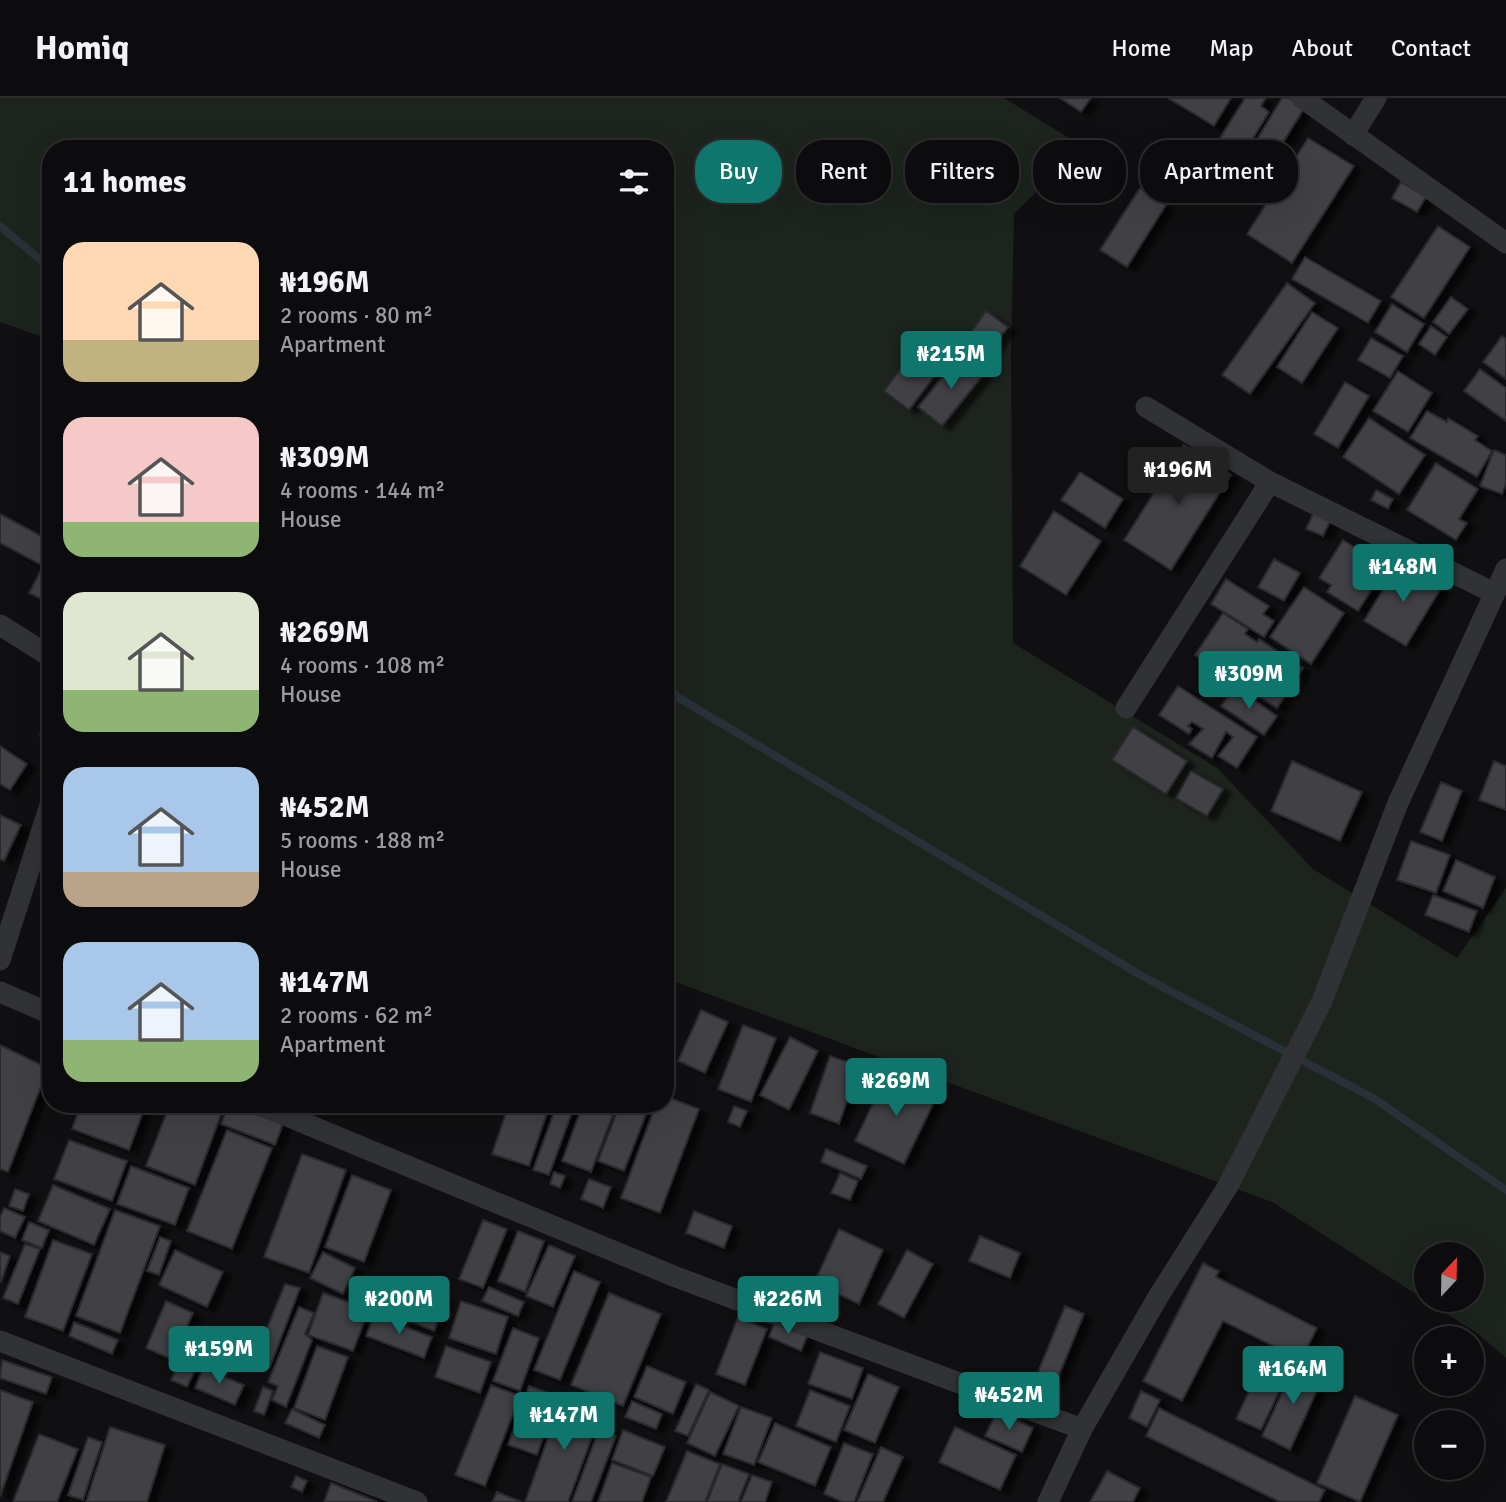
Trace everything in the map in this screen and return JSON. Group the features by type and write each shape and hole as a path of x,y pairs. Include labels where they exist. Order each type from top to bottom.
{"street":[{"path":"1303,98 1506,243"},
{"path":"1353,135 1376,98"},
{"path":"1146,407 1270,482 1494,593"},
{"path":"1126,708 1270,482"},
{"path":"1048,1502 1082,1429 1158,1297 1228,1186 1322,1001 1398,803 1506,569"},
{"path":"0,625 42,651"},
{"path":"0,960 42,830"},
{"path":"0,992 42,1010"},
{"path":"278,1113 676,1277 1082,1429"},
{"path":"0,1341 417,1502"}],"shaded area":[{"path":"0,98 1004,98 1072,140 1033,140 1033,195 1014,214 1011,353 1013,643 1217,768 1313,869 1457,958 1506,888 1506,1358 1484,1339 1484,1326 1466,1326 1444,1312 1484,1312 1484,1242 1414,1242 1414,1293 1272,1202 674,981 674,140 42,140 42,337 0,322"}],"building":[{"path":"1060,98 1091,98 1081,112"},
{"path":"1168,98 1231,98 1214,126"},
{"path":"1245,98 1266,98 1261,106 1269,112 1252,140 1219,140"},
{"path":"1282,98 1289,98 1305,107 1285,140 1256,140"},
{"path":"1308,138 1354,166 1292,263 1247,234 1267,203 1298,203 1298,154"},
{"path":"1401,182 1426,197 1417,212 1392,198"},
{"path":"1140,188 1140,203 1166,205 1127,267 1100,250"},
{"path":"1438,226 1470,247 1424,318 1391,297"},
{"path":"1305,257 1381,301 1368,323 1292,279"},
{"path":"1287,283 1315,303 1250,394 1222,375"},
{"path":"1451,297 1468,309 1449,334 1433,322"},
{"path":"1392,304 1424,324 1407,352 1375,332"},
{"path":"986,311 1008,327 981,363 960,348"},
{"path":"1312,312 1338,328 1302,383 1277,367"},
{"path":"1431,326 1447,337 1435,355 1419,344"},
{"path":"927,333 952,352 909,410 884,391"},
{"path":"1502,336 1506,339 1506,379 1483,362"},
{"path":"1371,338 1403,356 1390,378 1358,360"},
{"path":"960,355 984,374 942,426 918,407"},
{"path":"1480,369 1506,388 1506,421 1464,391"},
{"path":"1398,371 1432,393 1408,432 1373,411"},
{"path":"1345,382 1369,396 1338,448 1314,434"},
{"path":"1427,411 1447,422 1448,418 1478,436 1475,440 1492,451 1477,477 1410,438"},
{"path":"1369,418 1425,455 1399,494 1343,457"},
{"path":"1184,445 1231,475 1171,570 1124,540"},
{"path":"1494,450 1506,455 1506,484 1502,494 1480,486"},
{"path":"1436,463 1478,489 1459,519 1467,523 1456,540 1407,510"},
{"path":"1080,472 1123,499 1105,528 1061,500"},
{"path":"1376,490 1393,499 1388,509 1371,500"},
{"path":"1316,508 1333,515 1323,536 1306,529"},
{"path":"1054,511 1101,541 1066,595 1020,566"},
{"path":"0,514 42,536 42,563 41,565 0,543"},
{"path":"1343,540 1386,567 1358,611 1327,592 1331,585 1319,578"},
{"path":"1274,559 1300,573 1284,601 1258,587"},
{"path":"1399,563 1441,588 1406,646 1364,621"},
{"path":"41,570 42,570 42,600 29,593"},
{"path":"1226,579 1269,606 1263,614 1274,621 1264,637 1211,604"},
{"path":"1304,587 1344,613 1311,664 1270,637"},
{"path":"1223,613 1248,629 1245,634 1257,642 1259,639 1303,668 1277,708 1195,655"},
{"path":"1178,686 1257,737 1237,768 1218,756 1233,737 1226,732 1212,758 1189,744 1203,729 1192,722 1188,726 1192,729 1189,734 1159,715"},
{"path":"1235,687 1277,716 1264,735 1221,706"},
{"path":"1133,727 1187,761 1166,794 1112,760"},
{"path":"0,746 27,764 10,790 0,784"},
{"path":"1292,761 1362,792 1340,841 1271,811"},
{"path":"1494,761 1506,766 1506,810 1479,800"},
{"path":"1191,771 1223,789 1207,816 1176,798"},
{"path":"1441,782 1462,791 1442,841 1420,832"},
{"path":"0,815 21,825 4,861 0,859"},
{"path":"1411,841 1450,855 1436,893 1397,880"},
{"path":"1456,860 1495,877 1483,908 1443,891"},
{"path":"1433,895 1477,911 1469,932 1425,915"},
{"path":"701,1010 728,1022 705,1073 678,1061"},
{"path":"743,1025 776,1038 751,1102 718,1089"},
{"path":"790,1037 818,1051 789,1110 760,1095"},
{"path":"0,1045 42,1065 42,1084 8,1172 0,1169"},
{"path":"830,1056 859,1066 839,1124 810,1113"},
{"path":"887,1073 937,1096 904,1164 855,1141"},
{"path":"674,1099 699,1109 660,1213 621,1198 653,1113 674,1113"},
{"path":"734,1106 747,1111 740,1127 728,1122"},
{"path":"78,1113 143,1113 129,1150 72,1129"},
{"path":"167,1113 222,1113 195,1185 146,1166"},
{"path":"225,1113 253,1113 283,1124 275,1145 221,1124"},
{"path":"506,1113 547,1113 529,1166 492,1154"},
{"path":"554,1113 572,1113 549,1175 533,1170"},
{"path":"580,1113 614,1113 591,1172 562,1161"},
{"path":"617,1113 647,1113 624,1171 598,1161"},
{"path":"227,1130 272,1148 232,1249 187,1231"},
{"path":"69,1140 127,1161 112,1201 54,1179"},
{"path":"826,1149 867,1166 861,1179 821,1162"},
{"path":"302,1154 346,1170 309,1273 264,1257"},
{"path":"131,1166 189,1188 175,1225 117,1204"},
{"path":"554,1172 565,1176 560,1188 550,1184"},
{"path":"840,1173 858,1181 850,1200 831,1193"},
{"path":"352,1175 391,1190 364,1262 325,1247"},
{"path":"589,1179 611,1187 603,1208 581,1199"},
{"path":"53,1185 110,1209 94,1245 38,1221"},
{"path":"15,1189 29,1194 23,1211 9,1206"},
{"path":"4,1208 25,1217 15,1238 0,1231 0,1217"},
{"path":"115,1210 160,1226 120,1333 76,1316"},
{"path":"694,1211 732,1226 724,1248 686,1233"},
{"path":"483,1220 507,1229 483,1288 459,1279"},
{"path":"29,1222 49,1230 42,1248 22,1240"},
{"path":"839,1229 883,1250 859,1304 814,1283"},
{"path":"518,1231 544,1241 525,1292 498,1281"},
{"path":"980,1236 1020,1253 1010,1278 969,1261"},
{"path":"160,1237 171,1241 159,1275 147,1271"},
{"path":"53,1240 92,1254 63,1331 25,1317"},
{"path":"25,1244 40,1249 18,1304 3,1298"},
{"path":"549,1245 575,1256 553,1307 526,1296"},
{"path":"175,1250 223,1272 207,1307 159,1285"},
{"path":"907,1250 933,1264 904,1318 878,1304"},
{"path":"0,1252 10,1256 1,1282 0,1282"},
{"path":"323,1252 355,1268 343,1294 310,1278"},
{"path":"1203,1263 1219,1271 1216,1277 1317,1328 1301,1360 1223,1321 1182,1401 1143,1381"},
{"path":"574,1271 600,1282 560,1380 534,1370"},
{"path":"285,1284 300,1288 270,1367 254,1360"},
{"path":"489,1287 524,1302 518,1316 482,1301"},
{"path":"416,1288 446,1299 434,1331 404,1319"},
{"path":"323,1293 369,1309 353,1351 308,1335"},
{"path":"609,1293 661,1314 623,1406 571,1385"},
{"path":"166,1301 193,1313 173,1360 146,1348"},
{"path":"461,1301 508,1317 496,1354 449,1338"},
{"path":"1065,1306 1084,1314 1057,1380 1038,1372"},
{"path":"299,1307 314,1313 305,1334 312,1340 286,1407 272,1400 278,1386 268,1382"},
{"path":"374,1315 432,1337 424,1358 366,1336"},
{"path":"738,1317 767,1329 745,1385 716,1374"},
{"path":"775,1321 808,1334 801,1351 769,1337"},
{"path":"74,1322 118,1340 112,1354 69,1336"},
{"path":"513,1328 539,1338 520,1391 493,1381"},
{"path":"317,1346 348,1357 325,1420 294,1408"},
{"path":"446,1346 491,1362 480,1393 435,1377"},
{"path":"1269,1348 1294,1360 1261,1430 1236,1419"},
{"path":"820,1352 863,1368 852,1399 808,1384"},
{"path":"181,1359 197,1366 187,1387 171,1380"},
{"path":"2,1360 52,1377 46,1394 0,1378"},
{"path":"1296,1362 1324,1375 1290,1450 1262,1436"},
{"path":"647,1366 686,1382 673,1414 634,1397"},
{"path":"203,1368 244,1385 235,1405 195,1388"},
{"path":"868,1374 899,1387 875,1443 844,1430"},
{"path":"696,1384 709,1390 688,1436 675,1431"},
{"path":"491,1385 520,1396 485,1486 455,1475"},
{"path":"529,1386 558,1396 537,1455 508,1445"},
{"path":"263,1387 273,1391 264,1415 254,1411"},
{"path":"0,1390 33,1402 0,1497"},
{"path":"810,1390 850,1406 836,1442 796,1426"},
{"path":"1141,1391 1160,1400 1147,1427 1129,1418"},
{"path":"710,1392 739,1406 715,1456 687,1443"},
{"path":"563,1396 602,1410 568,1502 525,1502"},
{"path":"1355,1396 1398,1415 1360,1502 1317,1483"},
{"path":"632,1401 662,1414 656,1429 625,1417"},
{"path":"741,1407 772,1418 754,1465 723,1454"},
{"path":"1159,1408 1325,1490 1319,1502 1280,1502 1146,1436"},
{"path":"292,1409 325,1425 319,1438 285,1423"},
{"path":"997,1411 1033,1428 1022,1452 985,1436"},
{"path":"775,1423 831,1447 815,1486 758,1462"},
{"path":"110,1427 165,1445 147,1502 86,1502"},
{"path":"955,1427 1016,1455 1000,1490 939,1462"},
{"path":"599,1429 616,1436 591,1502 572,1502"},
{"path":"623,1430 665,1447 653,1476 612,1460"},
{"path":"39,1434 78,1449 57,1502 13,1502"},
{"path":"88,1437 102,1442 83,1500 68,1495"},
{"path":"844,1443 873,1454 854,1502 843,1502 824,1494"},
{"path":"881,1447 903,1457 883,1502 857,1502"},
{"path":"687,1451 720,1464 705,1502 666,1502"},
{"path":"612,1463 651,1477 642,1502 598,1502"},
{"path":"722,1464 749,1474 738,1502 707,1502"},
{"path":"1107,1471 1140,1488 1133,1502 1090,1502"},
{"path":"752,1475 772,1482 765,1502 741,1502"},
{"path":"296,1476 307,1481 302,1492 291,1487"},
{"path":"331,1483 376,1501 324,1502"},
{"path":"497,1492 522,1502 492,1502"}],"waterway":[{"path":"0,226 42,261"},
{"path":"674,694 1142,976 1375,1099 1506,1190"}]}
